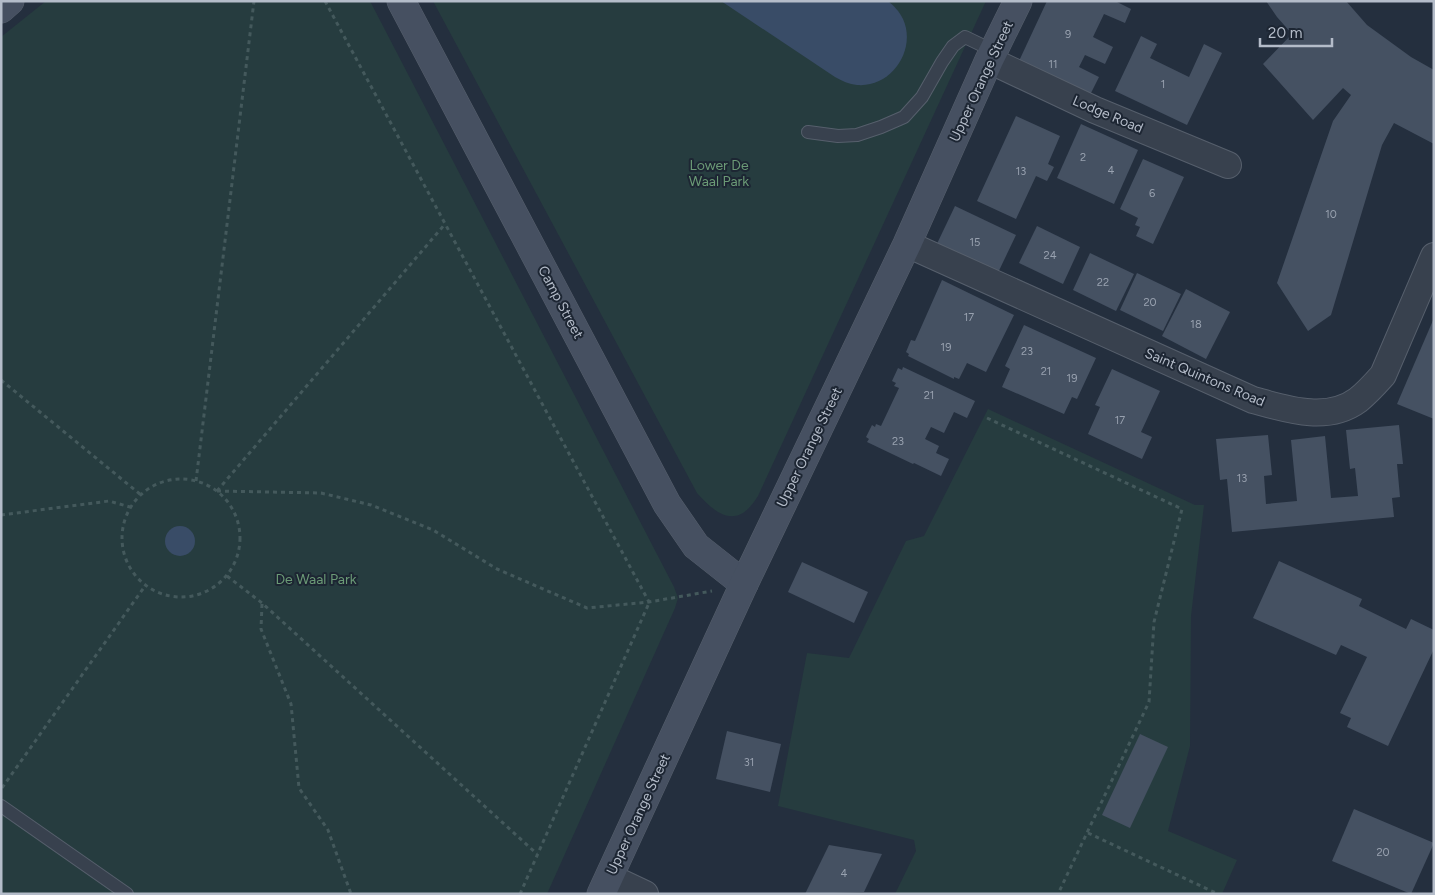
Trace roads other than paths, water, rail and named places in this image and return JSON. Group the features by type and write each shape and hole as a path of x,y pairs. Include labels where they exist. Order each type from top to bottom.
{"street":[{"path":"1,9 10,1"},
{"name":"Camp Street","path":"401,1 667,504 696,546 744,584"},
{"name":"Upper Orange Street","path":"605,885 744,584 907,244 1018,1"},
{"name":"Lodge Road","path":"992,56 1095,110 1228,165"},
{"name":"Saint Quintons Road","path":"907,244 1253,400 1287,410 1319,413 1337,410 1356,401 1369,391 1383,374 1431,269"},
{"path":"605,885 645,894"}],"lane":[{"path":"808,132 838,136 857,135 904,117 922,97 953,46 965,37 992,56"},
{"path":"1,806 127,894"}],"water":[{"path":"721,1 888,1 903,19 906,31 904,54 890,74 880,80 869,84 857,85 848,83 835,77"},
{"path":"180,526 191,530 195,541 191,552 180,556 169,552 165,541 169,530"}],"park label":[{"name":"Lower De Waal Park","path":"719,174"},
{"name":"De Waal Park","path":"316,579"}]}
